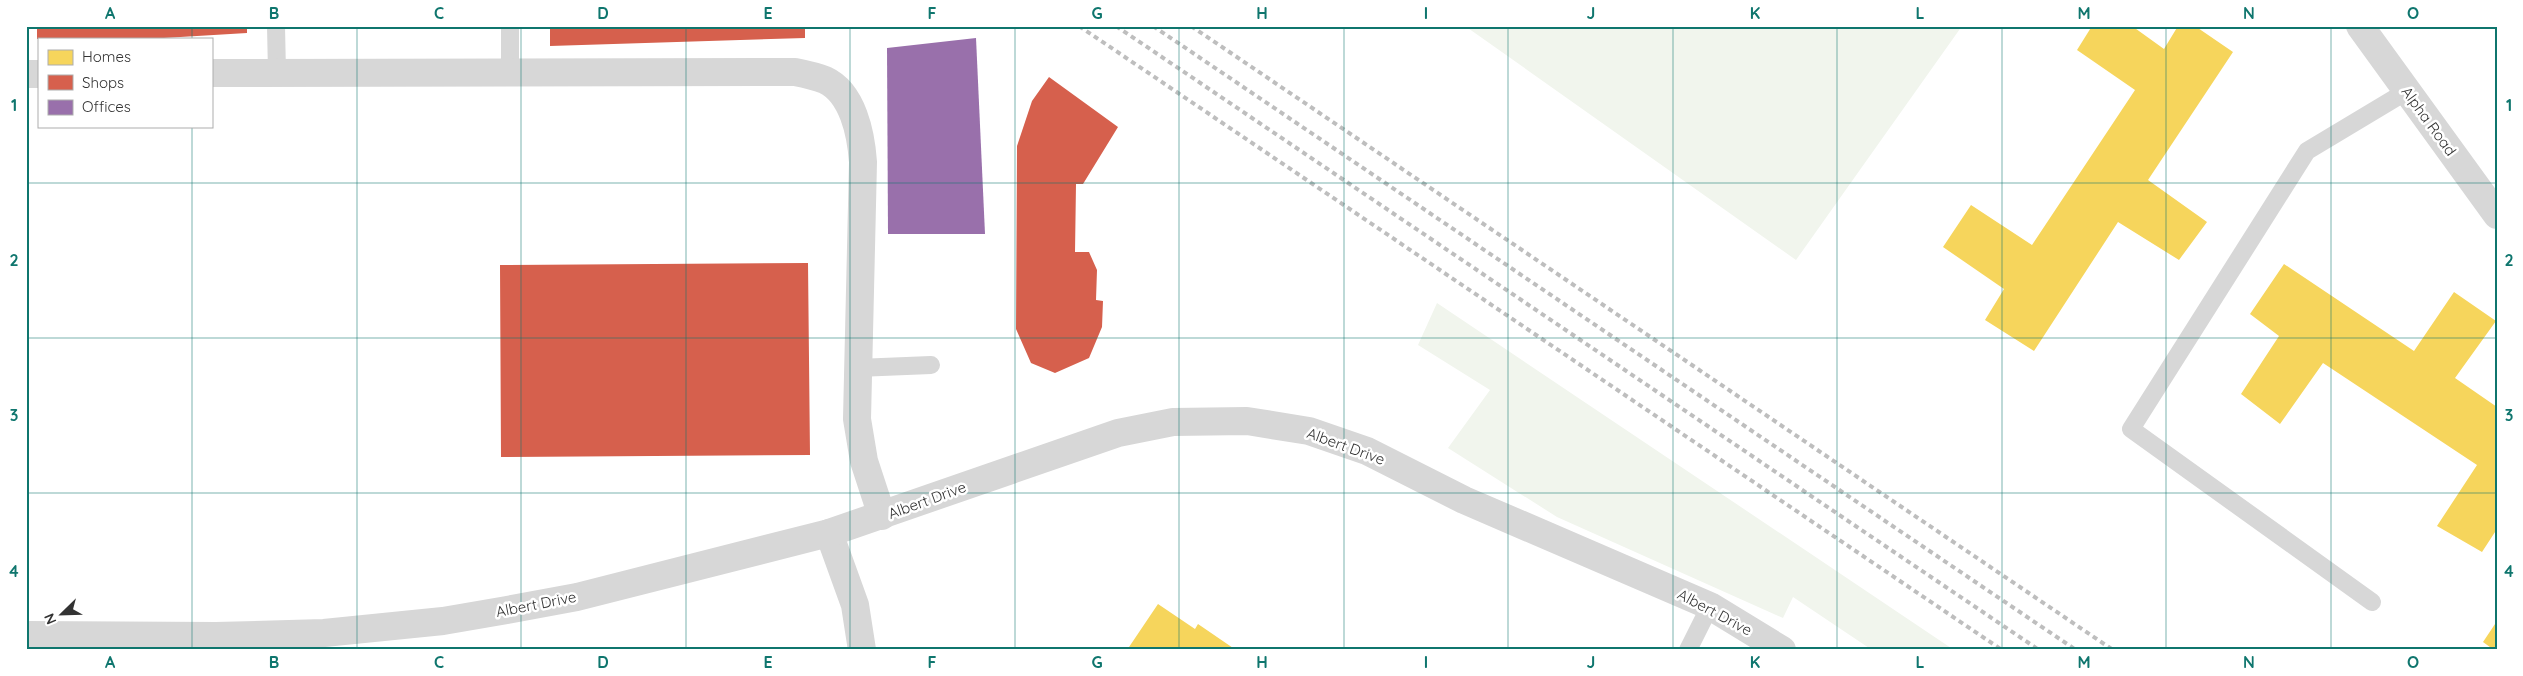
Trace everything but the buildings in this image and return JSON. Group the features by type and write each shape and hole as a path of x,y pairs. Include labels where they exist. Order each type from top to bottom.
{"street":[{"name":"Alpha Road","path":"2360,26 2497,215"},
{"path":"212,73 794,72 827,81 847,103 861,140 863,162 857,368 859,442 882,516"},
{"name":"Albert Drive","path":"26,635 279,635 324,633 443,621 577,597 829,534 1118,433 1173,422 1248,422 1309,431 1367,451 1464,500 1710,606 1782,650"},
{"path":"829,534 855,605 862,650"}],"lane":[{"path":"276,26 277,73"},
{"path":"510,26 510,71"},
{"path":"2372,602 2131,429 2307,151 2407,90"},
{"path":"857,368 931,365"},
{"path":"1688,650 1710,606"}],"shaded area":[{"path":"1465,26 1962,26 1796,260"},
{"path":"1437,303 1954,650 1872,650 1793,597 1783,618 1557,517 1448,448 1490,390 1418,345"}],"railway":[{"path":"1079,26 2002,650"},
{"path":"1116,26 2039,650"},
{"path":"1153,26 2076,650"},
{"path":"1191,26 2113,650"}]}
